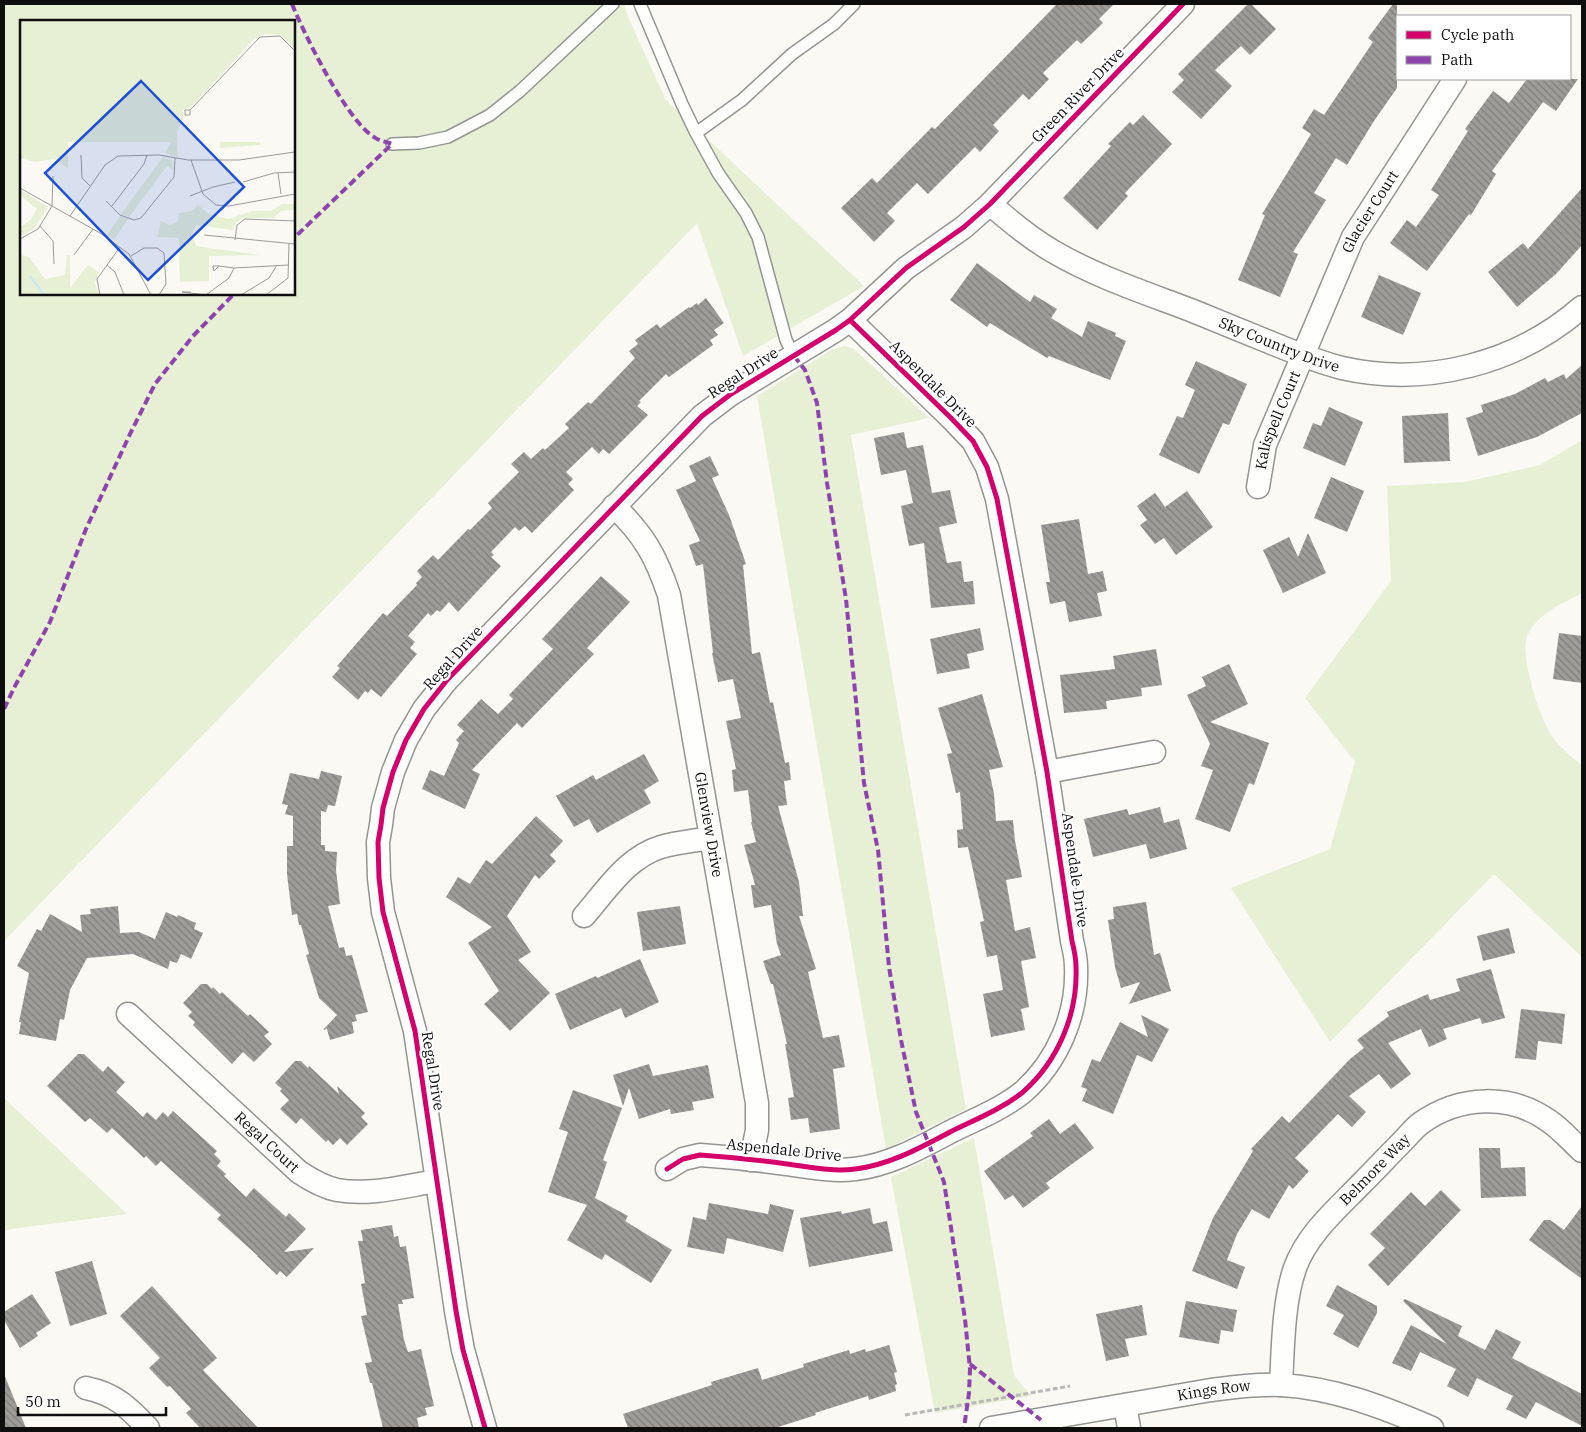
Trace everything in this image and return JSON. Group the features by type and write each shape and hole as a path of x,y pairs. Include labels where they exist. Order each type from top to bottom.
{"street":[{"name":"Green River Drive","path":"990,204 1183,4"},
{"name":"Glacier Court","path":"1304,356 1353,237 1454,80"},
{"name":"Regal Drive","path":"485,1428 464,1350 415,1031 383,912 379,878 378,842 383,808 393,772 403,748 424,709 447,680 702,416 731,394 850,320 906,268 964,227 990,204"},
{"name":"Sky Country Drive","path":"990,204 1039,242 1090,270 1304,356 1341,368 1381,374 1417,375 1456,370 1492,360 1523,347 1553,330 1582,307"},
{"name":"Aspendale Drive","path":"667,1169 683,1160 700,1155 828,1170 854,1169 881,1163 928,1144 1022,1093 1040,1074 1057,1050 1068,1024 1075,994 1076,966 1047,772 997,499 987,467 973,441 850,320"},
{"name":"Kalispell Court","path":"1258,487 1265,445 1304,356"},
{"name":"Glenview Drive","path":"614,506 632,524 647,544 661,570 669,595 757,1103 757,1130 751,1160"},
{"path":"1047,772 1154,752"},
{"path":"584,916 623,870 641,856 660,847 710,838"},
{"name":"Regal Court","path":"128,1014 299,1172 316,1183 337,1190 355,1191 380,1190 437,1181"},
{"name":"Belmore Way","path":"1280,1385 1289,1292 1295,1268 1306,1246 1322,1225 1419,1124 1440,1111 1460,1104 1483,1101 1505,1102 1526,1108 1548,1120 1582,1151"},
{"name":"Kings Row","path":"991,1428 1211,1390 1280,1385 1317,1389 1354,1398 1432,1428"},
{"path":"86,1388 102,1391 118,1399 148,1428"},
{"path":"1126,1405 1129,1428"}],"lane":[{"path":"392,144 419,143 448,137 490,115 520,91 613,4"},
{"path":"640,4 696,133 718,173 746,213 758,237 786,340 794,356"},
{"path":"696,133 742,100 792,54 834,24 854,4"}],"path":[{"path":"905,1415 1070,1386"}],"green space":[{"path":"4,4 624,4 628,17 666,100 864,286 743,356 697,223 4,941"},
{"path":"845,346 854,349 929,418 851,435 966,1109 886,1149 757,396 833,349"},
{"path":"1582,440 1582,593 1559,605 1538,620 1528,634 1526,654 1531,684 1545,725 1560,746 1582,765 1582,957 1494,874 1330,1042 1231,888 1330,849 1355,762 1305,698 1391,581 1387,486 1465,482 1540,465"},
{"path":"4,1098 127,1214 4,1231"},
{"path":"974,1138 1014,1375 1031,1396 935,1413 891,1177"}],"building":[{"path":"1057,4 1114,4 1099,19 1103,23 1081,44 1077,40 1043,73 1049,79 1029,100 1023,94 993,125 999,131 980,152 975,147 928,194 917,183 887,213 895,221 874,242 841,208 872,178 877,183 932,127 935,129"},
{"path":"1248,4 1251,4 1276,29 1250,55 1241,46 1215,70 1232,86 1201,119 1172,92 1184,80 1178,74"},
{"path":"1393,4 1397,4 1397,88 1347,165 1336,158 1314,193 1326,200 1293,252 1298,254 1280,297 1238,280 1265,215 1262,214 1311,134 1302,128 1314,109 1324,115 1373,42 1368,38"},
{"path":"1578,79 1556,111 1543,102 1492,171 1496,174 1471,215 1469,214 1427,271 1390,243 1407,220 1416,227 1439,195 1431,190 1468,131 1465,129 1493,91 1509,103 1526,80"},
{"path":"1143,115 1172,144 1125,193 1128,196 1097,230 1063,198 1111,146 1108,144 1130,122 1133,125"},
{"path":"1582,188 1582,245 1556,274 1517,307 1488,272 1523,243 1528,249"},
{"path":"977,263 1030,302 1034,295 1057,309 1051,318 1082,337 1088,321 1116,333 1115,336 1126,341 1110,380 1049,356 1047,358 990,323 987,327 950,300"},
{"path":"1379,275 1421,293 1403,335 1361,317"},
{"path":"706,298 724,323 714,330 718,335 710,340 713,345 669,377 666,374 639,401 641,402 637,406 648,415 609,454 603,449 599,454 592,447 566,472 573,479 568,484 574,490 532,533 525,526 519,531 515,527 491,552 494,555 491,557 501,566 458,612 449,602 440,612 437,610 431,616 428,613 408,636 415,642 410,648 417,654 381,697 371,689 368,693 365,691 358,700 332,677 340,668 337,666 383,613 387,616 417,585 416,583 422,577 417,571 433,555 438,560 468,529 470,530 492,508 488,503 519,472 511,464 524,452 531,459 543,448 545,450 569,428 565,424 588,402 591,404 635,358 629,351 638,344 635,340 657,324 660,328 689,307 697,303 698,305"},
{"path":"1196,361 1247,384 1229,425 1223,423 1199,474 1159,455 1177,416 1183,418 1195,390 1185,385"},
{"path":"1582,365 1582,413 1537,437 1478,456 1466,418 1483,412 1481,405 1515,394 1545,378 1548,382 1564,374 1566,379"},
{"path":"1329,407 1363,422 1345,466 1303,448 1313,423 1321,426"},
{"path":"1448,413 1450,461 1404,463 1402,416"},
{"path":"904,432 907,448 923,445 932,493 950,490 957,523 939,527 947,563 961,561 964,582 973,581 975,604 931,608 924,543 909,546 901,506 913,503 906,470 881,475 874,438"},
{"path":"710,456 719,475 712,478 729,515 746,564 743,565 752,654 760,652 770,703 773,702 785,763 789,762 791,780 784,781 787,805 778,806 799,882 803,916 799,916 816,969 808,972 823,1038 839,1035 845,1067 833,1069 840,1129 810,1133 808,1118 791,1120 788,1098 794,1097 785,1044 787,1044 773,984 771,984 763,961 781,955 777,944 771,905 754,908 751,885 755,885 744,845 756,842 751,822 748,790 734,792 732,770 736,769 726,721 741,718 733,679 718,682 712,653 703,564 696,566 689,545 700,541 676,490 696,481 689,466"},
{"path":"1331,477 1364,491 1347,532 1314,518"},
{"path":"1187,491 1213,527 1176,555 1164,538 1155,544 1140,525 1147,520 1137,506 1155,493 1165,507"},
{"path":"1079,519 1088,574 1103,571 1107,591 1097,593 1102,616 1069,622 1065,601 1050,604 1046,582 1050,582 1041,525"},
{"path":"1308,533 1326,573 1283,593 1263,550 1289,537 1298,557"},
{"path":"601,576 630,602 587,648 594,654 522,728 517,723 472,770 480,774 465,809 422,789 430,770 444,776 459,743 456,740 464,731 457,725 481,699 498,714 513,699 509,695 553,649 542,639"},
{"path":"980,628 984,650 967,654 970,668 937,674 930,639"},
{"path":"1559,633 1582,636 1582,683 1553,679"},
{"path":"1156,649 1162,685 1141,688 1142,696 1106,701 1107,709 1064,713 1060,675 1115,669 1113,656"},
{"path":"1229,664 1248,704 1210,722 1269,743 1254,785 1249,783 1230,832 1195,819 1213,770 1201,766 1210,744 1187,695 1206,686 1202,677"},
{"path":"982,694 1003,767 989,770 994,794 996,821 1013,820 1022,877 1006,880 1015,931 1030,927 1036,958 1021,961 1029,1007 1021,1009 1025,1030 991,1037 983,994 1003,990 997,955 987,957 980,922 984,921 968,847 958,848 957,830 963,829 960,792 956,793 947,754 952,753 938,708"},
{"path":"644,754 659,781 644,790 651,803 597,833 589,819 574,827 556,796 593,775 596,780"},
{"path":"321,771 342,776 335,806 328,805 326,812 321,811 321,845 325,845 325,851 337,852 336,870 340,904 328,906 339,948 344,947 346,956 352,955 368,1012 355,1015 357,1021 352,1022 354,1033 330,1040 327,1029 323,1030 337,1015 319,998 306,955 309,954 301,925 299,925 297,914 292,915 287,874 287,846 293,846 293,816 285,814 288,805 282,804 290,773 319,779"},
{"path":"1160,807 1164,823 1179,819 1187,849 1150,859 1146,844 1093,857 1084,819 1127,809 1129,815"},
{"path":"536,816 563,841 550,855 556,861 539,879 535,875 507,916 531,952 518,960 550,993 510,1031 484,1004 499,991 468,943 492,927 446,897 458,877 470,884 486,860 492,864"},
{"path":"1146,902 1154,955 1160,953 1171,991 1129,1004 1140,982 1121,988 1115,967 1108,920 1114,919 1113,907"},
{"path":"118,906 120,933 139,932 155,939 166,912 196,923 194,929 203,933 191,959 181,954 177,963 170,961 168,969 133,954 87,958 70,990 64,1020 60,1019 56,1041 19,1034 21,1022 19,1022 29,973 17,966 37,929 41,931 50,914 82,932 80,915 91,914 90,909"},
{"path":"680,906 686,944 643,951 637,912"},
{"path":"1509,928 1515,953 1483,961 1477,936"},
{"path":"640,959 659,1002 625,1018 621,1008 570,1030 555,994"},
{"path":"1491,969 1505,1018 1482,1024 1480,1018 1443,1029 1447,1039 1429,1047 1421,1029 1388,1043 1411,1074 1391,1089 1379,1074 1349,1096 1366,1112 1352,1127 1338,1114 1295,1158 1309,1171 1293,1189 1289,1185 1269,1219 1252,1209 1237,1234 1227,1260 1245,1267 1237,1289 1192,1271 1213,1218 1253,1151 1251,1149 1282,1116 1289,1123 1350,1059 1364,1048 1357,1040 1389,1016 1387,1012 1428,994 1430,1000 1460,991 1456,979"},
{"path":"201,984 207,984 212,989 213,987 220,994 222,992 269,1032 264,1036 272,1044 254,1062 243,1052 232,1064 193,1025 195,1022 188,1016 192,1012 183,1003"},
{"path":"1521,1009 1565,1014 1562,1044 1538,1041 1536,1060 1515,1058"},
{"path":"1141,1015 1169,1029 1152,1062 1137,1055 1113,1114 1082,1101 1087,1089 1081,1087 1092,1059 1100,1062 1120,1022 1148,1037"},
{"path":"78,1054 84,1054 103,1072 108,1066 125,1082 116,1092 143,1117 147,1112 156,1120 163,1112 168,1117 173,1111 217,1151 214,1154 221,1161 217,1166 226,1174 224,1176 246,1197 254,1188 286,1217 289,1213 306,1229 284,1252 314,1248 287,1277 280,1271 277,1275 217,1219 221,1215 161,1161 156,1166 146,1156 144,1158 112,1128 107,1133 90,1118 85,1122 47,1086"},
{"path":"295,1061 301,1061 308,1068 309,1066 339,1094 337,1086 365,1113 361,1117 368,1124 347,1145 340,1138 333,1145 328,1140 326,1142 301,1118 296,1124 280,1109 289,1100 280,1091 282,1089 275,1083"},
{"path":"649,1064 653,1076 708,1065 714,1098 692,1102 694,1110 671,1114 670,1109 639,1119 629,1088 623,1106 613,1075"},
{"path":"573,1090 622,1108 603,1160 607,1162 595,1198 628,1216 625,1221 672,1250 651,1283 605,1254 602,1260 567,1240 587,1205 548,1192 568,1132 559,1129"},
{"path":"1049,1119 1060,1134 1075,1123 1094,1148 1046,1183 1050,1188 1023,1208 1013,1195 1005,1200 984,1171 1033,1136 1030,1133"},
{"path":"1479,1148 1500,1148 1501,1168 1525,1167 1526,1196 1481,1198"},
{"path":"1441,1190 1461,1210 1388,1286 1368,1265 1385,1248 1370,1234 1411,1192 1425,1206"},
{"path":"709,1203 768,1214 770,1204 794,1210 783,1252 727,1238 724,1254 687,1247 693,1217 706,1220"},
{"path":"1582,1206 1582,1279 1529,1240 1544,1220 1550,1220 1564,1230"},
{"path":"870,1208 873,1224 887,1221 893,1251 809,1267 800,1218 841,1211 842,1214"},
{"path":"392,1225 394,1237 398,1236 400,1247 406,1246 414,1298 402,1300 403,1304 398,1304 404,1340 408,1352 421,1349 434,1406 425,1408 427,1415 417,1418 419,1428 383,1428 365,1363 372,1362 361,1316 367,1315 361,1284 365,1283 358,1241 363,1241 361,1230"},
{"path":"92,1261 107,1314 70,1326 55,1272"},
{"path":"1337,1285 1377,1306 1377,1313 1358,1348 1333,1334 1344,1315 1326,1306"},
{"path":"152,1286 217,1358 203,1370 258,1428 200,1428 186,1413 191,1409 170,1386 167,1387 149,1368 160,1358 120,1316"},
{"path":"32,1294 51,1323 36,1333 38,1336 20,1348 4,1320 4,1312"},
{"path":"1405,1299 1462,1326 1458,1336 1485,1350 1496,1329 1521,1342 1512,1358 1582,1394 1582,1426 1536,1402 1526,1419 1506,1409 1513,1396 1477,1378 1468,1397 1447,1386 1456,1369 1420,1352 1411,1371 1392,1363 1411,1325 1447,1344 1403,1301"},
{"path":"1186,1301 1237,1310 1233,1332 1221,1330 1219,1344 1179,1337"},
{"path":"1142,1305 1147,1335 1125,1339 1129,1356 1106,1361 1096,1314"},
{"path":"889,1345 897,1372 894,1373 897,1384 895,1385 896,1391 869,1400 868,1396 775,1428 628,1428 623,1414 712,1385 711,1382 758,1368 762,1380 804,1367 803,1364 849,1350 850,1354 865,1349 866,1352"},
{"path":"4,1374 26,1428 4,1428"}],"marked path":[{"path":"292,4 327,76 351,114 374,137 392,144 295,237"},
{"path":"4,709 50,622 86,529 155,384 193,336 233,295"},
{"path":"794,356 805,370 817,403 827,483 846,599 864,783 878,850 889,967 901,1040 916,1112 944,1182 965,1319 970,1369 964,1428"},
{"path":"970,1364 1041,1420"}],"cycle path":[{"path":"485,1428 463,1350 415,1031 383,912 379,878 378,842 383,808 393,772 406,740 424,709 447,680 702,416 731,394 850,320 906,268 964,227 990,204 1183,4"},
{"path":"667,1169 683,1159 700,1155 838,1170 868,1167 892,1160 997,1109 1023,1092 1035,1080 1056,1051 1069,1019 1073,1002 1076,985 1076,960 1047,772 997,499 987,467 973,441 850,320"}]}
